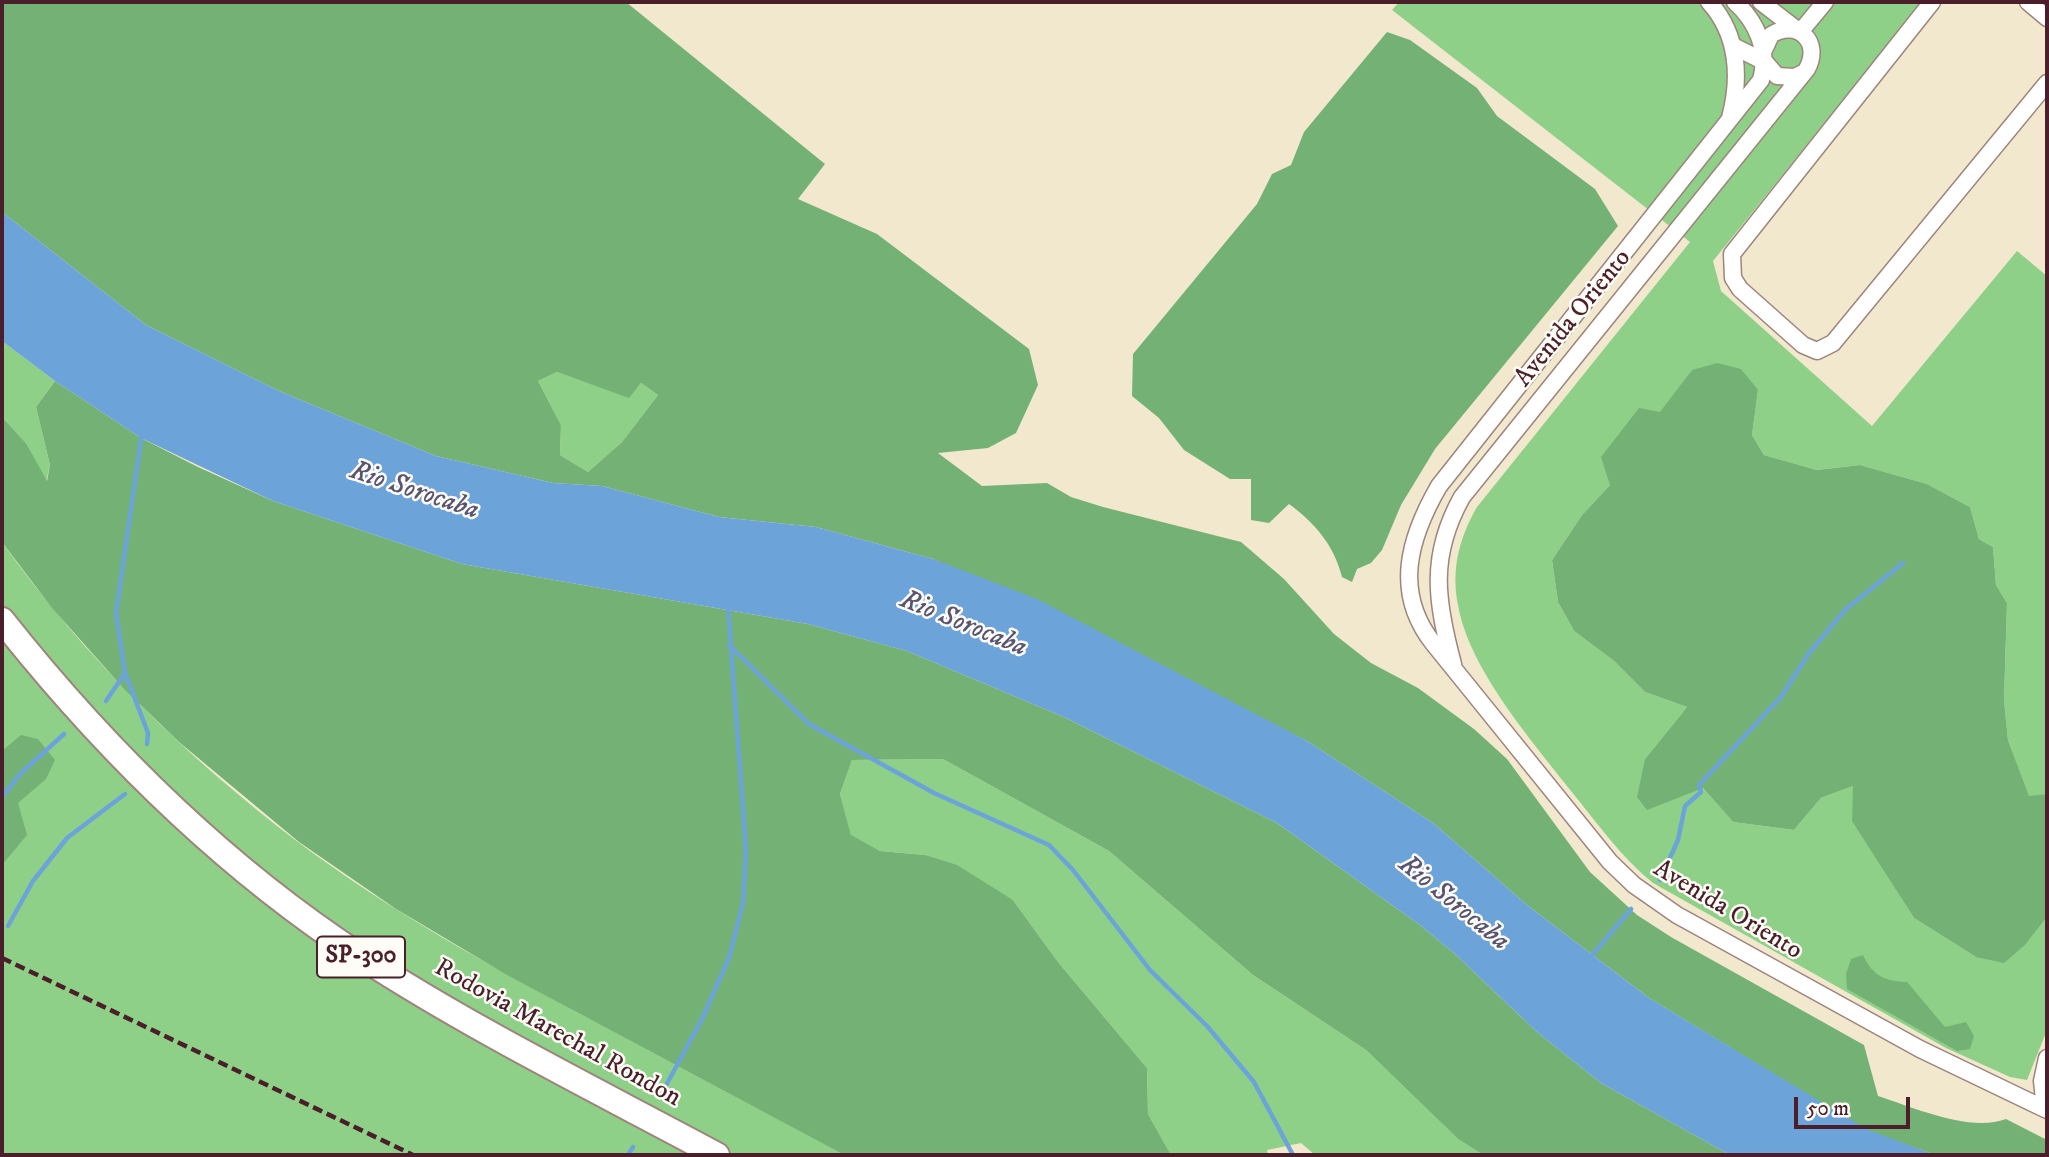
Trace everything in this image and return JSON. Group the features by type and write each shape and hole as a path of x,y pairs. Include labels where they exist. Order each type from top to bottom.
{"main road":[{"name":"Rodovia Marechal Rondon","path":"2,620 81,716 143,781 211,844 283,902 359,955 438,1004 717,1155"}],"street":[{"path":"1735,2 1752,19 1764,57 1777,75 1786,78 1803,73"},
{"path":"1761,2 1798,30"},
{"path":"1764,57 1771,35 1779,30 1798,30 1825,2"},
{"path":"1932,2 1732,254 1733,278 1740,289 1803,345 1817,351 1833,343 2047,83"},
{"path":"2028,2 2047,18"},
{"path":"1713,6 1752,19"},
{"name":"Avenida Oriento","path":"1713,6 1733,46 1737,80 1727,127"},
{"name":"Avenida Oriento","path":"1453,666 1439,608 1437,580 1442,538 1461,497 1803,73 1813,53 1808,38 1798,30"},
{"path":"1733,46 1764,57"},
{"name":"Avenida Oriento","path":"1764,57 1756,89 1455,466 1424,511 1410,562 1410,595 1420,626 1610,862 1645,894 1920,1049 2046,1110"},
{"path":"2046,1110 2042,1081 2047,1058"}],"green space":[{"path":"2,2 626,2 825,164 798,199 877,234 1029,349 1038,385 1016,433 988,448 938,453 982,486 1047,483 1071,497 1103,507 1241,542 1284,579 1334,634 1371,663 1418,688 1474,729 1507,759 1590,872 1637,915 1671,937 1864,1045 1878,1096 1959,1121 1976,1123 2006,1119 2047,1140 2047,1155 1935,1155 1866,1130 1649,998 1527,905 1433,823 1307,741 933,559 816,527 719,517 602,486 553,483 436,456 279,391 146,325 2,212","holes":["557,372 629,398 641,383 658,395 622,442 588,472 560,455 561,425 538,381"]},
{"path":"1399,2 1922,2 1713,261 1721,291 1872,426 2017,251 2047,276 2047,794 2029,797 2008,740 2004,700 2007,603 1996,585 1993,547 1979,539 1970,507 1927,484 1860,465 1817,470 1764,455 1752,435 1758,390 1692,370 1610,485 1582,515 1552,560 1558,602 1574,631 1614,661 1645,692 1687,707 1645,759 1703,788 1733,822 1794,830 1821,798 1853,786 1853,821 1914,918 1976,957 2026,944 2047,917 2047,1030 2027,1080 2010,1077 1946,1048 1653,883 1630,862 1600,827 1521,727 1488,679 1464,629 1456,592 1458,554 1471,519 1477,507 1690,242 1392,10"},
{"path":"1387,32 1410,40 1477,88 1497,116 1595,189 1618,226 1435,449 1401,505 1382,550 1371,563 1357,569 1352,582 1342,577 1334,555 1322,536 1289,504 1269,523 1251,520 1251,479 1230,479 1184,450 1159,418 1132,396 1133,354 1257,204 1272,174 1291,165 1304,132"},
{"path":"2,341 55,381 36,407 50,465 46,482 26,443 2,417"},
{"path":"1717,363 1741,369 1758,390 1752,435 1764,455 1817,470 1860,465 1927,484 1970,507 1979,539 1993,547 1996,585 2007,603 2004,700 2008,740 2029,796 2047,794 2047,917 2026,944 2004,963 1976,957 1914,918 1852,821 1853,786 1821,798 1794,830 1733,822 1703,788 1647,810 1637,797 1645,759 1687,707 1645,692 1614,661 1574,631 1558,602 1552,560 1582,515 1610,485 1601,457 1639,408 1660,412 1692,370"},
{"path":"557,372 629,397 641,383 658,395 622,442 588,472 560,455 561,425 538,381"},
{"path":"55,381 141,438 273,501 462,564 808,624 907,651 1066,718 1277,823 1420,925 1455,954 1537,1032 1601,1083 1730,1155 1483,1155 1458,1139 1366,1050 1253,975 1109,851 943,759 852,760 840,794 851,835 880,851 925,855 957,865 1013,900 1058,962 1147,1068 1148,1114 1171,1155 844,1155 507,975 396,909 299,842 179,742 125,690 52,608 2,542 2,417 26,443 47,481 50,465 36,407"},
{"path":"2,542 67,625 139,703 216,775 333,868 406,916 482,960 844,1155 2,1155"},
{"path":"21,735 38,739 55,760 46,779 18,803 27,835 2,865 2,751"},
{"path":"943,759 1109,851 1253,975 1366,1050 1458,1139 1483,1155 1315,1155 1301,1143 1267,1150 1268,1155 1171,1155 1148,1114 1147,1068 1058,962 1013,900 925,855 880,851 851,836 840,794 852,760"},
{"path":"1863,955 1875,973 1892,980 1907,982 1945,1027 1966,1022 1974,1036 1970,1049 1957,1051 1847,989 1846,974 1851,959"}],"water":[{"name":"Rio Sorocaba","path":"2,212 146,325 279,391 436,456 553,483 602,486 719,517 816,527 933,559 1037,599 1307,741 1433,823 1527,905 1649,998 1866,1129 1935,1155 1730,1155 1601,1083 1537,1032 1455,954 1420,925 1277,823 1066,718 907,651 808,624 462,564 273,501 141,438 55,381 2,341"}],"waterway":[{"path":"142,433 116,613 125,673 148,733 147,744"},
{"path":"1660,880 1678,840 1685,806 1701,792 1699,785 1781,697 1809,653 1845,610 1903,563"},
{"path":"663,1091 702,1019 729,958 743,903 746,850 728,606"},
{"path":"729,645 809,724 934,793 1049,845 1073,870 1150,970 1207,1026 1254,1082 1293,1155"},
{"path":"106,701 125,673"},
{"path":"2,797 20,774 64,734"},
{"path":"8,926 33,881 67,838 125,794"},
{"path":"1589,959 1631,909"},
{"path":"628,1155 633,1147"}],"railway":[{"path":"2,958 413,1155"}]}
